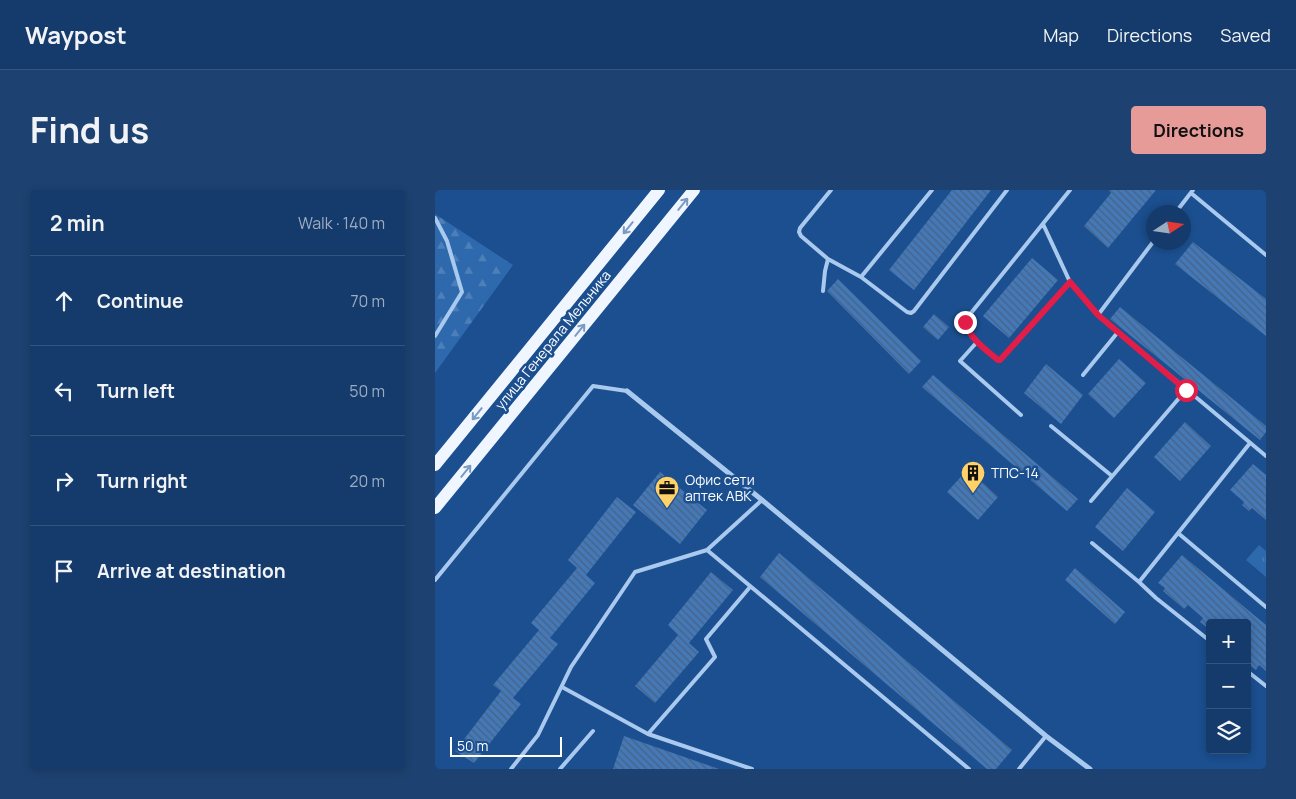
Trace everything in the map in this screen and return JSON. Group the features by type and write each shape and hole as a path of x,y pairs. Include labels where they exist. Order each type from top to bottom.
{"main road":[{"name":"улица Генерала Мельника","path":"435,465 659,190"},
{"name":"улица Генерала Мельника","path":"435,508 694,190"}],"street":[{"path":"627,391 762,500 1046,736 1090,769"}],"lane":[{"path":"831,190 800,228 801,236 828,259 861,277 907,312 911,313 1007,190"},
{"path":"861,277 932,190"},
{"path":"1069,190 967,318 966,326 977,342 998,360 1002,359 1070,282"},
{"path":"1182,205 1192,192 1266,255"},
{"path":"435,218 447,241 462,292 435,336"},
{"path":"1043,224 1070,282 1098,315 1266,456"},
{"path":"1098,315 1147,250"},
{"path":"823,291 828,259"},
{"path":"1083,375 1118,332"},
{"path":"977,342 960,361 1021,415"},
{"path":"435,580 593,386 627,391"},
{"path":"1091,501 1186,390"},
{"path":"1051,426 1112,476"},
{"path":"1139,582 1250,443"},
{"path":"511,769 538,735 571,667 635,572 707,550 762,500"},
{"path":"1178,533 1266,608"},
{"path":"1092,543 1206,638"},
{"path":"707,550 969,769"},
{"path":"648,734 715,658 706,639 750,587"},
{"path":"1251,674 1266,686"},
{"path":"562,687 648,734 752,769"},
{"path":"560,769 593,731"},
{"path":"1019,769 1046,736"}],"green space":[{"path":"435,214 513,265 435,373"},
{"path":"1259,545 1266,551 1266,577 1246,560"}],"building":[{"path":"952,190 991,190 914,290 889,270"},
{"path":"1109,190 1156,190 1108,248 1084,226 1111,193"},
{"path":"1193,242 1266,299 1266,336 1175,264 1186,250 1191,250"},
{"path":"1032,258 1058,280 1009,338 983,316"},
{"path":"838,279 921,361 909,374 827,291"},
{"path":"1120,307 1266,426 1266,432 1260,440 1110,319"},
{"path":"934,314 949,327 938,340 923,327"},
{"path":"1119,359 1146,383 1114,418 1088,394"},
{"path":"1046,364 1083,395 1061,424 1024,393"},
{"path":"933,375 1078,499 1067,511 922,387"},
{"path":"1185,422 1211,446 1180,481 1154,457"},
{"path":"1253,464 1266,475 1266,520 1252,508 1249,511 1242,505 1244,502 1230,490"},
{"name":"ТПС-14","path":"968,469 998,497 978,520 947,492"},
{"path":"660,472 707,510 680,544 633,505"},
{"path":"1127,488 1155,512 1123,551 1095,527"},
{"path":"617,497 636,512 586,575 595,583 550,638 558,644 513,698 521,704 474,763 455,751 501,691 493,685 539,630 531,623 577,568 568,560"},
{"path":"779,553 1012,750 996,769 987,769 760,577"},
{"path":"1182,555 1266,625 1266,671 1259,665 1256,670 1251,666 1251,619 1206,619 1206,627 1200,622 1203,618 1188,605 1184,609 1163,591 1165,588 1158,583"},
{"path":"1075,568 1125,612 1115,624 1065,580"},
{"path":"711,572 733,590 689,643 699,652 655,703 635,686 678,635 668,625"},
{"path":"624,736 719,769 613,769"}],"place":[{"name":"ТПС-14","path":"973,494"},
{"name":"Офис сети аптек АВК","path":"667,509"}],"route":[{"path":"965,322 977,342 1000,360 1070,282 1098,315 1186,390"}]}
